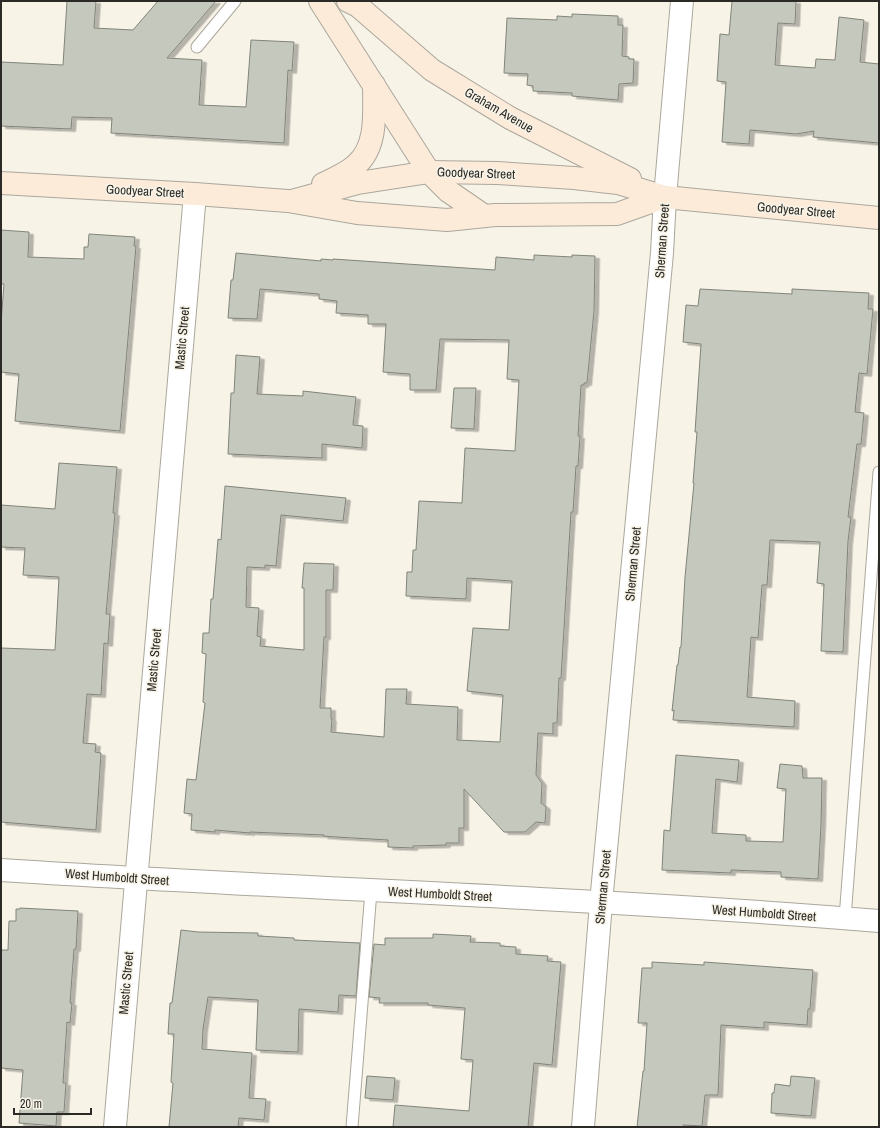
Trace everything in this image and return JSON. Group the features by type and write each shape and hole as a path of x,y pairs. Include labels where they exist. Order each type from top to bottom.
{"main road":[{"path":"320,1 429,172 448,191 483,215"},
{"name":"Graham Avenue","path":"348,1 358,6 432,70 510,118 665,197"},
{"path":"288,201 335,178 356,165 366,152 373,134 374,85"},
{"name":"Goodyear Street","path":"288,201 358,183 429,172 497,173 574,178 618,183 665,197 879,218"},
{"name":"Goodyear Street","path":"1,183 288,201 357,213 447,220 483,215 617,214 665,197"}],"street":[{"name":"Sherman Street","path":"583,1127 601,903 662,253 665,197 682,1"},
{"name":"Mastic Street","path":"115,1127 194,194"},
{"name":"West Humboldt Street","path":"1,870 601,903 879,921"}],"lane":[{"path":"197,47 235,1"},
{"path":"844,918 879,472"},
{"path":"352,1127 371,891"}],"building":[{"path":"67,1 96,1 94,28 133,30 158,1 216,1 167,58 202,60 199,105 246,107 251,40 294,42 292,71 288,70 284,143 111,133 112,118 72,117 71,129 1,126 1,62 63,65"},
{"path":"732,1 796,1 795,24 778,23 775,65 815,68 816,59 835,60 839,17 864,20 860,62 879,64 879,143 813,137 814,131 796,134 750,130 749,144 722,142 726,82 717,81 720,34 729,35"},
{"path":"572,14 618,16 618,25 623,25 622,56 629,57 629,59 634,59 633,83 619,84 618,100 572,96 572,93 533,91 533,86 527,85 528,74 504,73 507,18 557,20 557,16 572,17"},
{"path":"1,230 29,232 28,257 84,259 84,247 88,247 89,234 135,237 134,246 136,246 120,431 15,421 19,374 1,372 1,323 4,284 1,284"},
{"path":"236,253 321,261 321,259 333,259 495,270 496,257 534,260 534,255 572,257 572,255 595,256 594,311 587,383 581,385 578,466 576,466 573,512 571,512 557,723 553,723 553,734 538,733 536,775 542,783 541,803 546,807 545,823 536,822 525,832 504,832 464,789 464,828 459,828 459,843 446,843 446,845 413,846 413,848 388,847 388,840 323,836 324,835 191,830 192,814 184,813 187,779 196,780 205,703 203,702 206,654 202,653 203,633 209,633 211,599 213,599 218,539 221,540 225,486 346,498 343,521 281,515 276,566 265,565 265,568 247,567 246,607 259,608 257,636 261,637 260,646 304,650 304,588 302,588 304,563 334,564 333,590 326,590 326,637 324,637 320,708 331,708 331,732 384,737 386,689 407,689 406,704 458,707 457,740 500,742 503,695 467,691 473,628 509,630 512,581 467,578 466,599 406,596 407,572 412,572 413,550 416,550 419,501 462,503 465,448 515,451 519,380 507,379 509,340 440,339 436,390 410,390 410,374 383,372 386,324 368,324 368,315 336,313 337,301 319,299 319,294 260,289 257,319 228,318 231,280 233,280"},
{"path":"700,289 792,294 792,289 869,293 868,309 873,309 867,374 859,373 855,412 864,413 861,444 857,444 848,517 851,517 848,541 843,652 821,651 824,584 817,583 820,542 770,540 767,585 762,585 758,638 751,637 747,697 795,701 794,727 673,720 674,710 672,711 677,665 681,647 685,577 694,483 697,432 695,432 701,344 683,342 686,305 698,306"},
{"path":"236,355 260,357 257,394 303,396 303,391 356,397 353,425 363,426 362,448 322,444 322,458 228,454 231,393 234,393"},
{"path":"454,388 476,388 474,429 451,428"},
{"path":"59,463 117,467 113,513 115,513 106,614 110,614 108,644 104,643 101,695 87,694 83,743 96,744 95,752 101,753 96,830 1,822 1,648 55,650 59,577 23,575 25,548 1,547 1,505 55,509"},
{"path":"676,755 739,760 737,782 716,779 712,833 746,835 746,841 783,842 786,789 777,788 780,764 802,766 803,778 822,778 818,879 781,877 781,872 731,870 731,873 662,870 664,830 670,831"},
{"path":"16,909 78,911 76,949 74,949 70,1003 72,1003 70,1023 67,1022 63,1083 66,1083 64,1112 57,1112 56,1126 19,1123 23,1070 1,1068 1,952 2,950 8,950 9,921 16,921"},
{"path":"181,930 198,932 258,933 258,936 294,938 294,940 360,943 356,996 339,995 338,1012 299,1009 298,1052 256,1050 258,1000 208,997 203,1029 202,1049 252,1053 249,1098 266,1099 264,1120 239,1118 238,1127 169,1127 173,1083 171,1082 174,1034 168,1034 170,1003 172,1003"},
{"path":"433,934 471,936 470,942 500,943 500,946 516,947 516,954 548,956 547,961 561,962 552,1065 534,1063 528,1127 393,1127 395,1105 469,1111 473,1060 461,1059 465,1008 428,1005 428,1003 379,1003 380,998 369,997 374,944 385,945 385,938 433,938"},
{"path":"652,962 704,965 704,962 813,970 810,1009 808,1009 807,1025 764,1022 764,1028 721,1025 718,1095 705,1095 702,1126 683,1125 683,1127 637,1127 644,1071 647,1023 638,1023 642,968 652,968"},
{"path":"367,1076 395,1078 393,1100 365,1098"},
{"path":"791,1076 815,1078 811,1116 771,1113 772,1093 774,1093 775,1084 790,1086"}]}
